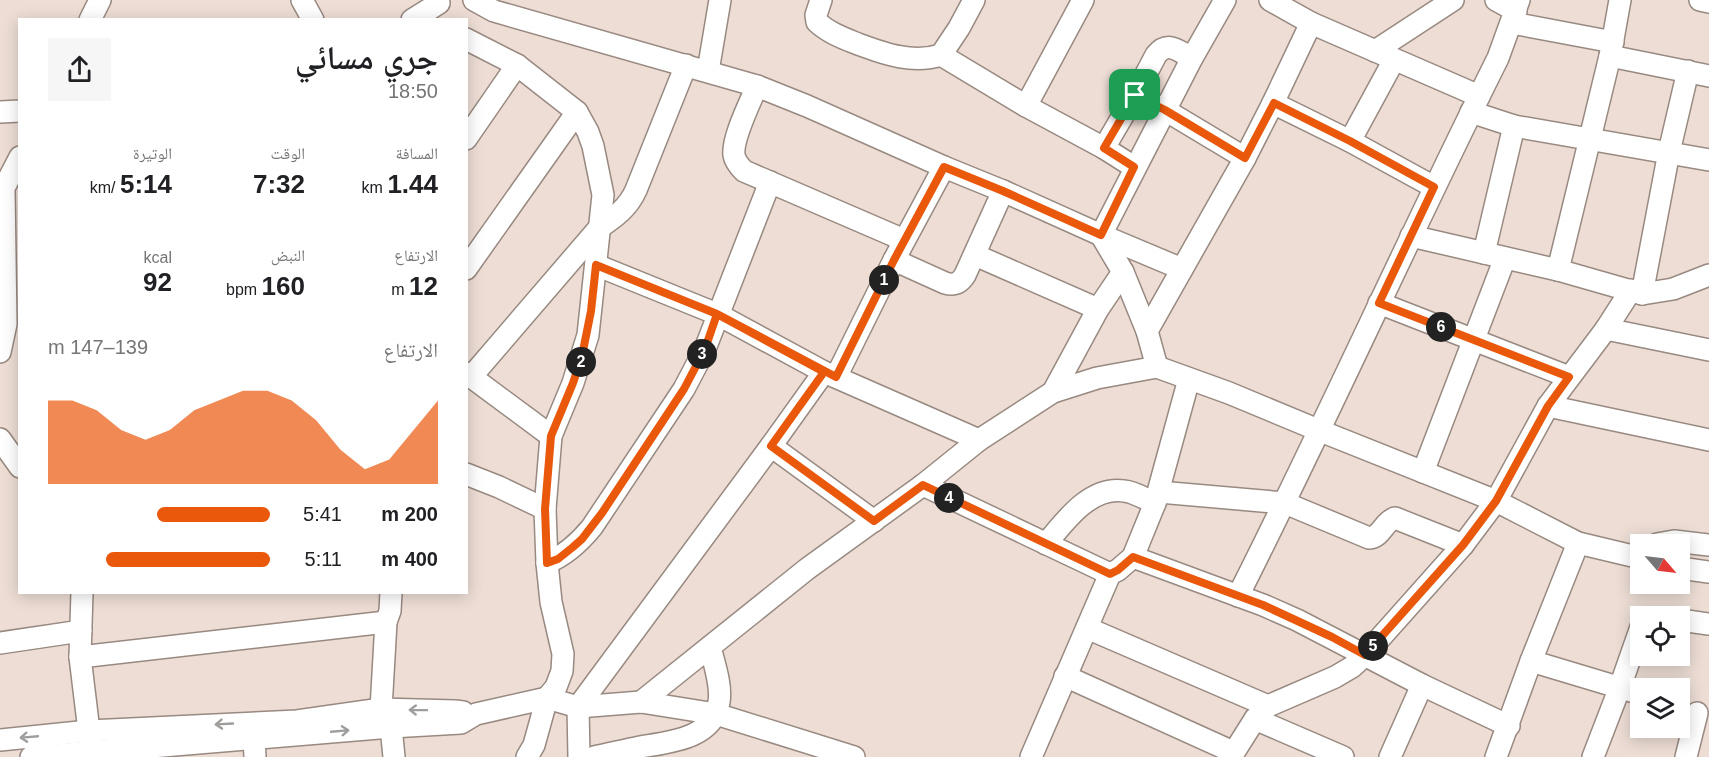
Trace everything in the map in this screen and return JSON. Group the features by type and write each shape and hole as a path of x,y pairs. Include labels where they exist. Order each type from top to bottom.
{"street":[{"path":"91,18 100,0"},
{"path":"302,0 312,18"},
{"path":"474,0 494,11 757,86 1182,269"},
{"path":"708,71 720,0"},
{"path":"821,0 816,15 817,22 834,35 882,53 900,57 921,59 941,55 1134,167"},
{"path":"941,55 974,0"},
{"path":"1026,106 1083,0"},
{"path":"1101,235 1134,167 1225,0"},
{"path":"1270,0 1311,23 1384,56 1514,126 1709,160"},
{"path":"1350,141 1384,56 1453,0"},
{"path":"1496,0 1516,11 1611,49 1709,76"},
{"path":"1558,270 1611,49 1620,0"},
{"path":"1700,0 1709,2"},
{"path":"1238,596 1285,503 1434,187 1498,58 1516,11"},
{"path":"418,18 437,12"},
{"path":"1147,331 1245,158 1274,103 1311,23"},
{"path":"468,40 517,66 577,112 588,132 598,166 603,195 591,311 582,356 551,436 545,509 551,602 563,654 560,681 547,698 534,745 527,757"},
{"path":"1104,148 1160,49 1172,48 1192,58"},
{"path":"551,436 469,375 599,228 624,210 633,196 686,65"},
{"path":"468,136 517,66"},
{"path":"1065,676 1232,754 1262,713 1335,677 1352,667 1365,655 1463,545 1496,501 1548,406 1637,292 1688,71"},
{"path":"757,86 734,143 734,157 738,165 744,171 904,240"},
{"path":"1135,95 1165,110 1245,158"},
{"path":"1274,103 1434,187"},
{"path":"0,112 18,111"},
{"path":"468,265 577,112"},
{"path":"1485,253 1514,126"},
{"path":"0,352 6,324 8,188 18,162"},
{"path":"579,757 578,707 771,446 830,374 944,167"},
{"path":"547,563 558,559 587,533 684,389 705,349 770,182"},
{"path":"894,260 954,285 962,279 975,255 1003,191"},
{"path":"1101,235 1123,272 1147,331 1157,367"},
{"path":"1411,237 1558,270 1637,292 1674,289 1709,275"},
{"path":"975,255 1098,309"},
{"path":"1423,472 1505,258"},
{"path":"596,265 717,314 830,374 979,440"},
{"path":"1053,392 1098,309 1123,272"},
{"path":"1379,303 1569,377"},
{"path":"1606,329 1709,350"},
{"path":"641,702 807,569 923,485 979,440 1053,392 1097,378 1157,367 1229,393 1496,501 1578,543 1591,548 1630,554"},
{"path":"1031,757 1110,574 1133,557 1157,498 1189,379"},
{"path":"1548,406 1709,440"},
{"path":"0,439 18,464"},
{"path":"771,446 874,521"},
{"path":"468,475 545,509"},
{"path":"923,485 1110,574"},
{"path":"1046,544 1070,513 1083,503 1112,491 1123,490 1157,498 1285,503 1369,538 1378,535 1390,520 1395,518 1463,545"},
{"path":"1496,757 1578,543"},
{"path":"1690,543 1709,545"},
{"path":"1133,557 1297,620 1422,685 1509,726"},
{"path":"1690,569 1709,572"},
{"path":"82,594 80,657 89,731 89,755"},
{"path":"391,594 390,611 386,622 386,718 394,757"},
{"path":"1690,621 1709,624"},
{"path":"80,657 386,622"},
{"path":"1087,628 1262,713 1343,757"},
{"path":"0,642 81,631"},
{"path":"594,757 671,742 706,727 716,714 720,700 717,673 710,647"},
{"path":"1593,757 1630,658"},
{"path":"1531,661 1630,690"},
{"path":"1390,757 1422,685"},
{"path":"0,740 89,731 297,721 386,718 461,723 476,714 547,698 578,707 641,702 716,714 854,757"},
{"path":"1686,757 1695,712"},
{"path":"31,757 255,748 386,718"}],"route":[{"path":"1135,95 1104,148 1134,167 1101,235 944,167 894,260 836,377 717,314 596,265 588,335 565,405 551,436 545,509 547,563 566,554 582,539 602,513 684,389 705,349 717,314 824,372 771,446 874,521 923,485 1110,574 1133,557 1263,605 1365,655 1463,545 1496,501 1548,406 1569,377 1379,303 1434,187 1274,103 1245,158 1165,110 1135,95"}]}
